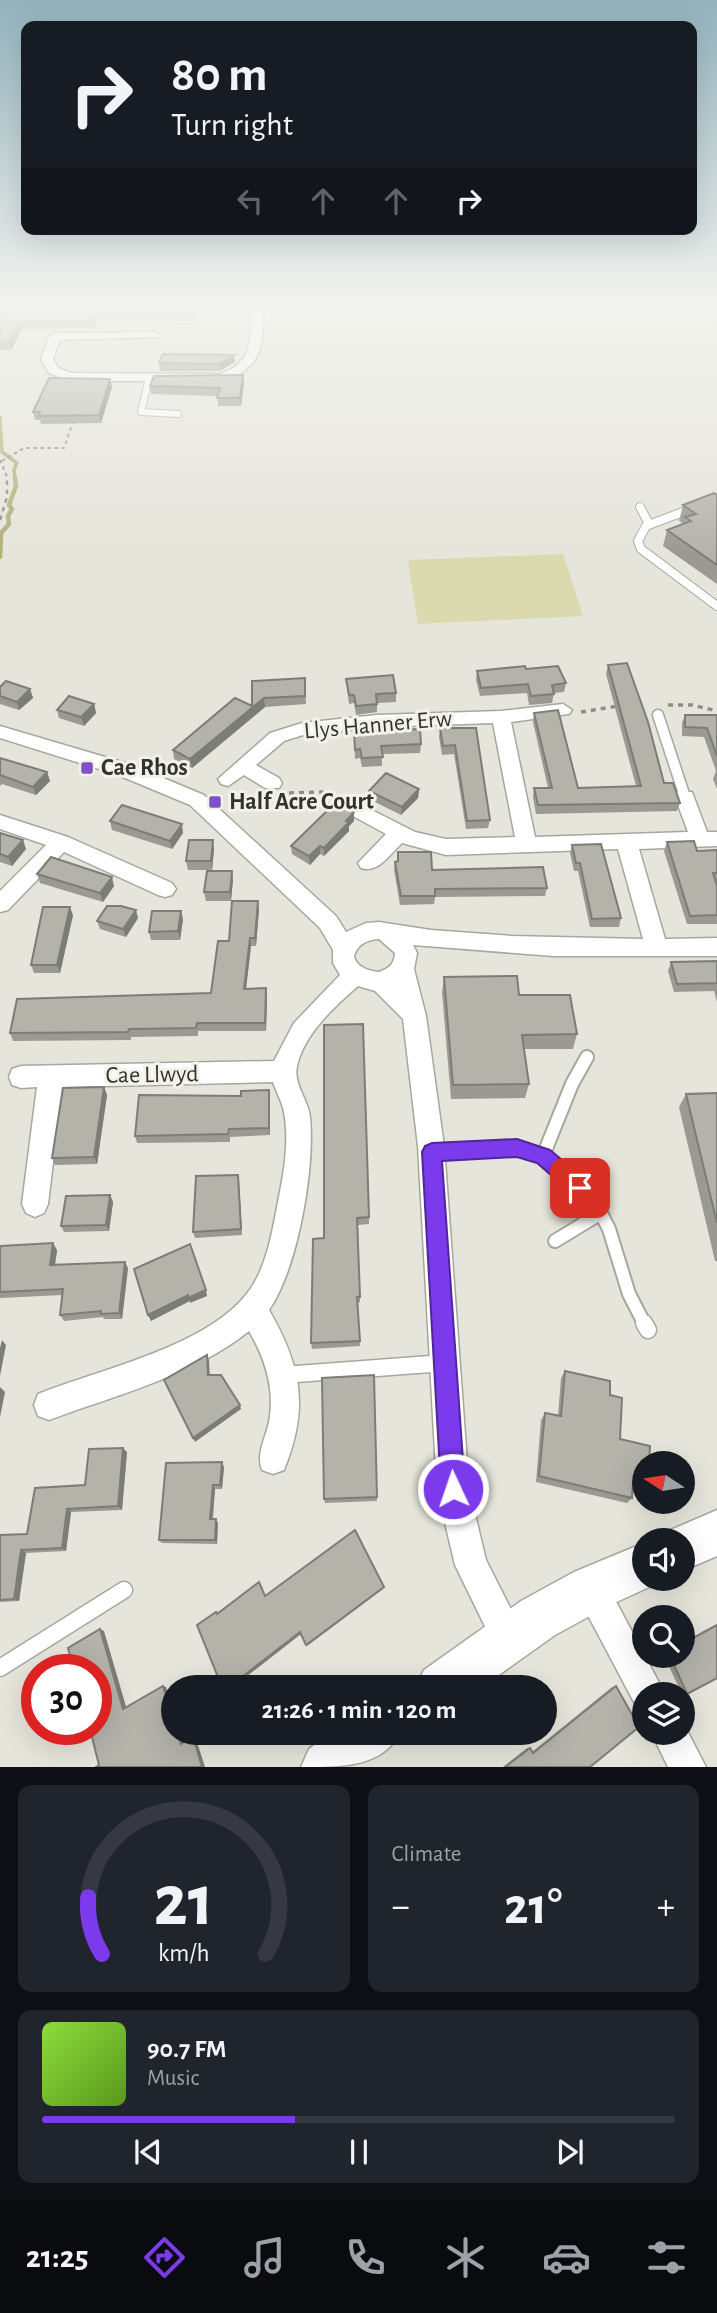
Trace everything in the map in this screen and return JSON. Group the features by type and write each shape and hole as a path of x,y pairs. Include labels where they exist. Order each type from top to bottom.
{"main road":[{"path":"695,1542 717,1533"},
{"path":"458,1675 538,1618 632,1571"},
{"path":"327,1767 358,1745"}],"street":[{"name":"Llys Hanner Erw","path":"272,783 235,772 277,737 302,729 377,721 501,717 563,710"},
{"path":"501,717 526,843"},
{"path":"0,732 125,770 197,800 328,922 345,950"},
{"path":"360,811 400,833 446,846 708,839 685,797"},
{"path":"0,822 61,842 165,889"},
{"path":"368,863 400,833"},
{"path":"626,841 657,948"},
{"path":"0,904 61,842"},
{"path":"328,922 460,943 533,948 717,947"},
{"path":"460,943 405,961 390,979 382,982 367,981 354,976 345,964 345,950 350,941 359,934 380,932 398,939 405,961 432,1152 453,1489 471,1565 509,1639"},
{"path":"49,1405 194,1350 253,1310 270,1284 278,1259 299,1145 297,1111 287,1090 283,1071 287,1058 315,1015 334,992 354,976"},
{"path":"382,982 414,1016"},
{"name":"Cae Llwyd","path":"22,1077 283,1071"},
{"path":"35,1204 51,1076"},
{"path":"253,1310 273,1343 283,1375 285,1416 273,1459"},
{"path":"591,1590 641,1682"},
{"path":"676,1745 688,1767"}],"lane":[{"path":"147,388 141,412 178,414"},
{"path":"717,499 649,524 641,532 638,541 641,549 717,606"},
{"path":"640,507 649,524"},
{"path":"658,715 685,797"},
{"path":"543,1156 572,1083 587,1057"},
{"path":"432,1152 517,1148 543,1156 593,1198 609,1229 629,1294 648,1330"},
{"path":"555,1241 601,1213"},
{"path":"283,1375 447,1363"},
{"path":"0,1668 124,1590"}],"path":[{"path":"0,520 9,483 1,460 24,448 64,449 83,388"},
{"path":"563,710 568,713 624,705"},
{"path":"665,705 692,705 717,711"},
{"path":"272,783 291,794 322,792 360,811"}],"green space":[{"path":"563,554 583,616 418,624 408,560"}],"building":[{"path":"44,388 107,388 99,415 39,416 40,412 33,412"},
{"path":"220,388 241,388 240,398 217,398"},
{"path":"714,493 717,495 717,565 667,530 691,521 685,517 696,514 683,505"},
{"path":"627,663 648,722 664,783 673,783 680,803 538,805 534,788 552,788 534,713 558,710 578,788 641,786 608,665"},
{"path":"525,666 526,669 558,666 566,683 552,685 554,694 531,696 528,684 481,688 477,671"},
{"path":"393,675 396,693 376,694 377,704 356,706 354,695 349,695 346,679"},
{"path":"305,678 305,696 264,698 190,759 173,750 235,698 252,706 252,681"},
{"path":"6,681 30,689 17,702 0,696 0,687"},
{"path":"69,696 94,704 81,717 57,710"},
{"path":"685,715 717,715 717,756 707,728 685,727"},
{"path":"379,721 380,730 420,729 421,744 381,746 383,757 362,758 360,749 355,750 354,731 360,731 358,723"},
{"path":"440,728 476,728 490,820 467,821 455,745 443,746"},
{"path":"0,758 47,772 33,787 0,775"},
{"path":"386,773 419,789 402,807 369,791"},
{"path":"335,803 354,812 346,821 349,822 324,848 320,846 309,856 291,846"},
{"path":"122,805 182,824 170,841 110,821"},
{"path":"0,833 23,840 8,857 0,854"},
{"path":"189,840 213,840 211,861 186,861"},
{"path":"694,841 697,851 717,850 717,873 713,873 717,886 717,915 690,916 667,842"},
{"path":"601,844 621,918 592,919 580,863 576,863 572,845"},
{"path":"398,852 431,852 432,870 543,867 547,888 435,889 435,896 401,896 395,862 398,861"},
{"path":"51,857 112,877 100,893 37,874"},
{"path":"207,871 232,871 230,892 204,892"},
{"path":"232,901 258,901 255,938 250,938 244,989 266,988 265,1023 197,1023 196,1028 129,1029 128,1032 10,1033 17,999 211,993 218,941 229,941"},
{"path":"107,906 136,910 123,929 97,921"},
{"path":"43,907 70,907 57,965 31,965"},
{"path":"152,911 181,911 178,931 149,932"},
{"path":"717,961 717,983 677,984 671,962"},
{"path":"517,976 519,995 570,995 577,1034 522,1035 529,1084 453,1085 444,977"},
{"path":"363,1024 369,1217 357,1218 360,1341 311,1343 313,1239 324,1238 324,1025"},
{"path":"104,1087 94,1157 52,1158 63,1088"},
{"path":"269,1090 269,1128 229,1129 228,1134 135,1136 139,1095 241,1096 241,1091"},
{"path":"717,1093 717,1223 686,1094"},
{"path":"238,1175 241,1229 193,1232 196,1176"},
{"path":"110,1195 106,1225 61,1226 66,1196"},
{"path":"53,1243 50,1265 125,1262 119,1313 101,1314 101,1311 60,1315 63,1289 0,1292 0,1246"},
{"path":"190,1244 206,1290 188,1298 188,1295 148,1315 134,1269"},
{"path":"207,1355 208,1375 221,1375 240,1405 193,1438 164,1380"},
{"path":"565,1371 610,1381 610,1395 622,1398 620,1439 650,1446 650,1451 632,1451 632,1498 539,1476 545,1413 561,1416"},
{"path":"374,1375 377,1497 324,1499 322,1378"},
{"path":"123,1448 118,1506 67,1509 62,1548 21,1550 14,1599 0,1600 0,1535 27,1534 35,1488 85,1485 89,1449"},
{"path":"222,1462 220,1485 213,1485 210,1519 216,1519 215,1540 159,1540 166,1463"},
{"path":"355,1530 384,1587 306,1645 300,1632 244,1675 217,1675 197,1625 216,1612 217,1614 259,1582 265,1596"},
{"path":"717,1625 717,1678 695,1690 695,1682 682,1682 675,1668 695,1668 695,1637"},
{"path":"100,1629 107,1654 70,1654 68,1648"},
{"path":"112,1671 123,1709 161,1687 161,1745 196,1745 202,1767 96,1767 99,1765 94,1745 112,1745"},
{"path":"616,1686 632,1715 632,1733 590,1767 505,1767 530,1748 533,1753 543,1745 557,1745 557,1734"}],"waterway":[{"path":"0,417 2,452 17,463 14,470 15,479"},
{"path":"0,557 1,533 9,524 8,516 12,509 9,505 16,486 15,478"}],"place":[{"name":"Cae Rhos","path":"87,768"},
{"name":"Half Acre Court","path":"215,802"}],"route":[{"path":"453,1489 432,1152 517,1148 543,1156 580,1188"}]}
